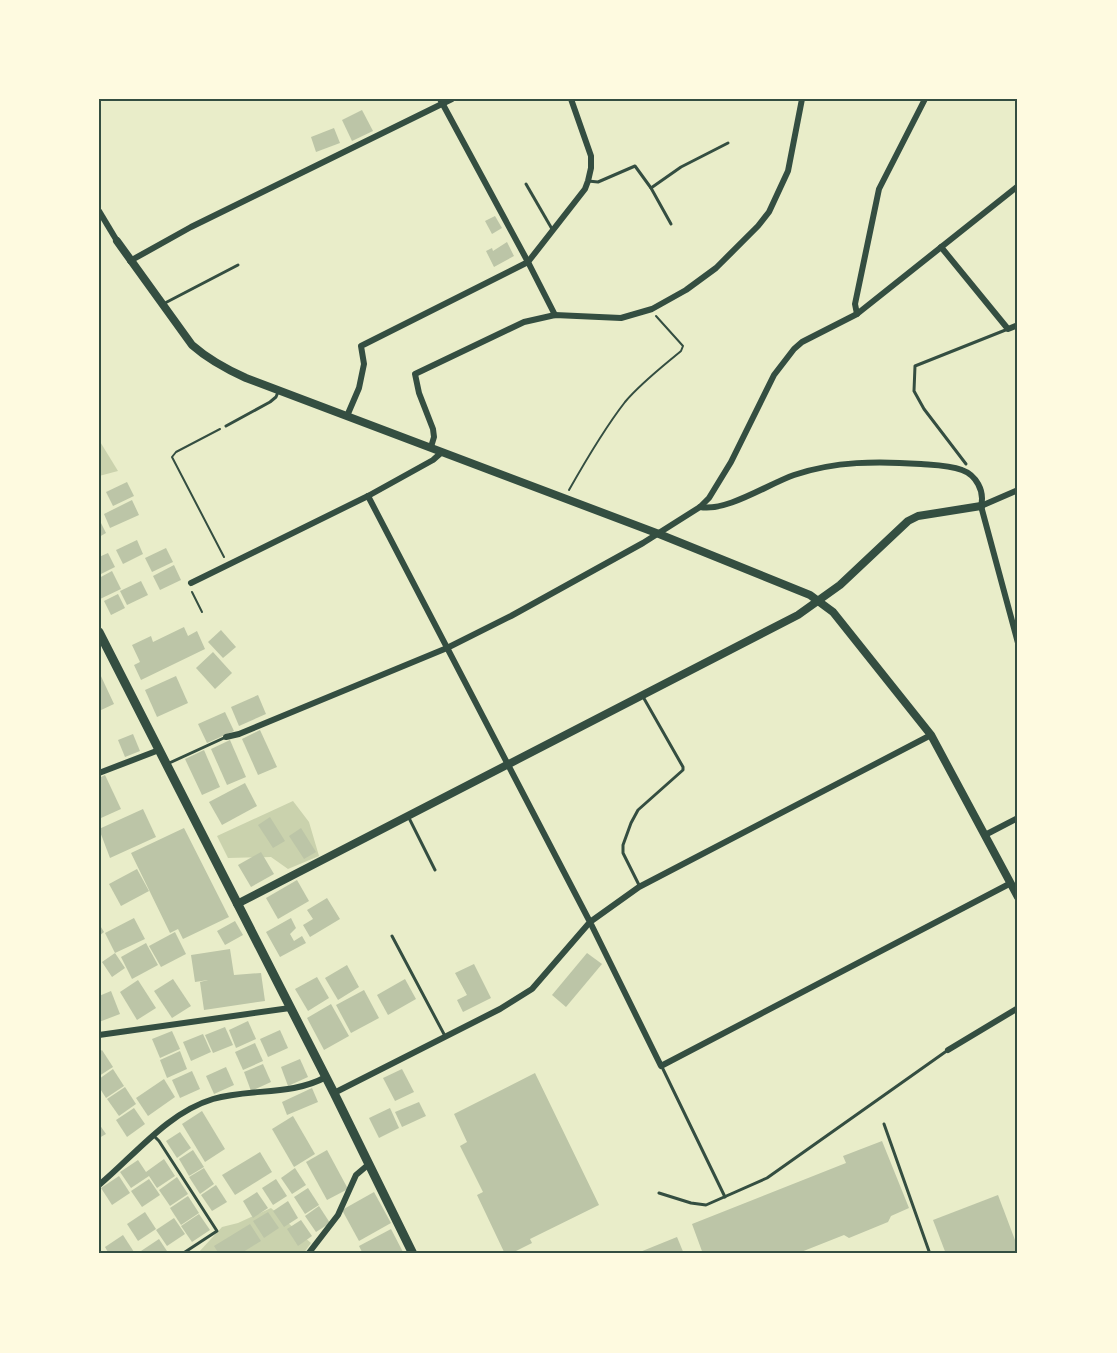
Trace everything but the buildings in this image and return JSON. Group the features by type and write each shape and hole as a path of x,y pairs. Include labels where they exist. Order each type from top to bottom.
{"main road":[{"path":"99,632 326,1077 413,1254"}],"street":[{"path":"130,261 191,227 441,101 452,99"},
{"path":"347,416 359,388 364,364 361,346 528,262 585,189 591,168 591,156 572,99"},
{"path":"431,447 434,437 433,429 419,393 416,374 525,322 555,315 621,318 652,309 686,290 716,268 769,212 788,171 802,99"},
{"path":"857,314 855,304 879,189 925,99"},
{"path":"441,101 555,315"},
{"path":"226,737 239,734 447,648 511,616 659,534 700,507 709,498 726,470 774,375 784,360 802,342 857,314 1018,186"},
{"path":"99,211 130,261 162,305 192,345 206,357 246,378 659,534 820,601 833,612 931,735 1018,897"},
{"path":"941,247 1008,329 1018,325"},
{"path":"191,584 368,496 433,460 442,452"},
{"path":"700,507 711,509 794,475 823,467 871,462 909,463 950,466 968,472"},
{"path":"966,464 968,472 982,491 981,506 1018,643"},
{"path":"237,904 798,615 840,585 908,521 918,516 981,506 1018,490"},
{"path":"368,496 590,922 661,1066 1011,883"},
{"path":"334,1093 446,1038 532,989 590,922 639,887 931,735"},
{"path":"99,773 159,750"},
{"path":"985,835 1018,818"},
{"path":"99,1035 290,1008"},
{"path":"948,1050 1018,1008"},
{"path":"99,1185 178,1115 204,1102 240,1093 291,1090 312,1085 326,1077"},
{"path":"308,1254 338,1215 356,1175 369,1164"}],"lane":[{"path":"651,188 681,167 728,143"},
{"path":"588,181 598,182 635,166 651,188 671,224"},
{"path":"526,184 553,230"},
{"path":"162,305 238,265"},
{"path":"966,464 924,410 914,391 915,366 1008,329"},
{"path":"225,426 270,402 279,390"},
{"path":"639,887 624,853 623,845 638,810 683,770 683,766 642,695"},
{"path":"166,764 226,737"},
{"path":"408,817 435,870"},
{"path":"392,936 446,1038"},
{"path":"659,1193 690,1203 706,1205 767,1178 948,1050"},
{"path":"661,1066 725,1197"},
{"path":"884,1124 930,1254"},
{"path":"154,1136 217,1232 182,1254"}],"path":[{"path":"564,498 609,424 626,401 643,383 681,351 683,346 652,309"},
{"path":"225,426 172,457 228,565"},
{"path":"191,584 190,589 202,612"}],"green space":[{"path":"99,440 118,471 99,476"},
{"path":"293,801 309,822 319,856 288,869 271,857 228,858 217,836"},
{"path":"271,1208 311,1243 303,1254 198,1253 222,1227 238,1223"}]}
